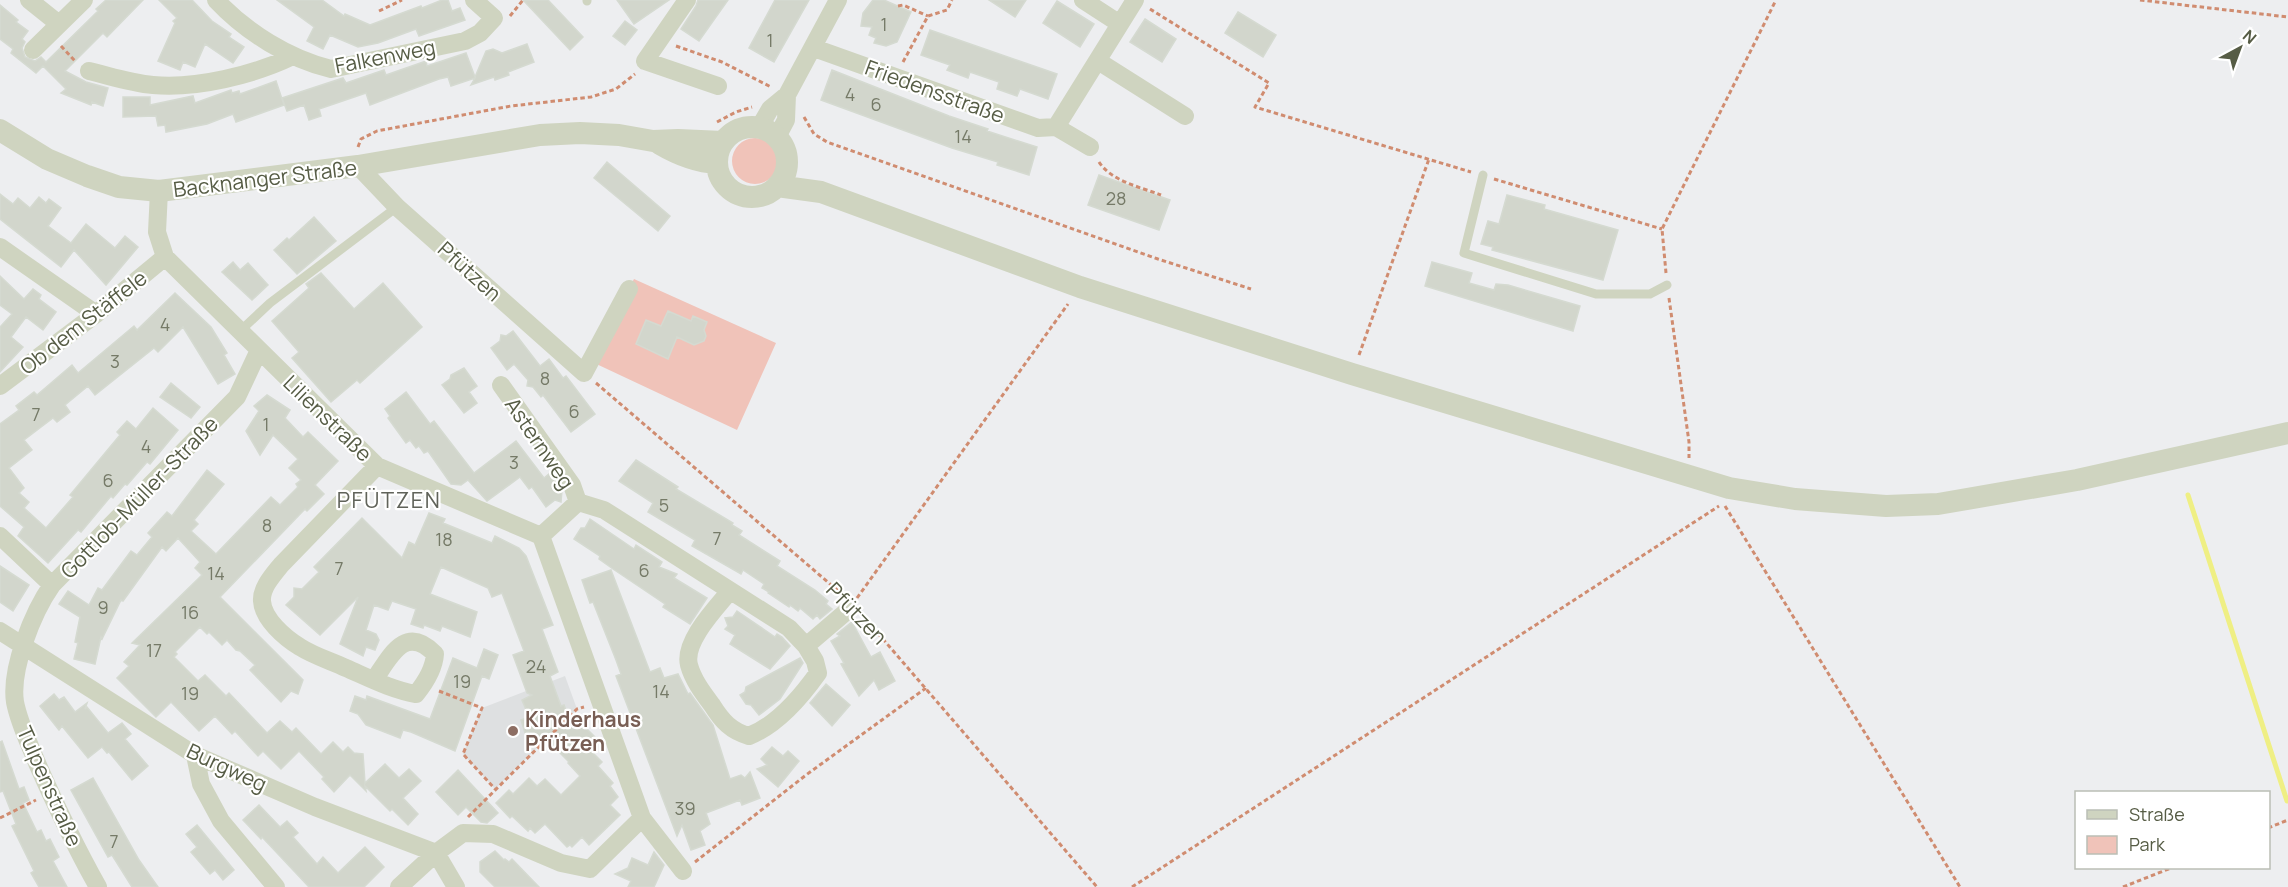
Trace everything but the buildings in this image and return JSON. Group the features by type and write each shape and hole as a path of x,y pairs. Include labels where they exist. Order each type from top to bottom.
{"street":[{"path":"29,0 54,29"},
{"path":"33,50 84,0"},
{"name":"Falkenweg","path":"216,0 229,14 293,56 312,65 331,69 465,41 480,33 494,18 474,0"},
{"path":"687,0 645,61 718,86"},
{"path":"768,133 786,120 788,95 837,0"},
{"path":"1083,0 1120,24"},
{"path":"1056,127 1120,24 1141,3"},
{"name":"Friedensstraße","path":"814,48 1038,128 1056,127 1090,147"},
{"path":"89,71 130,82 155,85 183,84 254,71 293,56"},
{"path":"1098,61 1185,116"},
{"path":"653,141 672,151 706,163 720,153 729,136 743,129 768,133 784,148 782,176 764,195 756,197 739,195 726,186 721,179 720,153"},
{"name":"Backnanger Straße","path":"0,130 47,159 87,176 119,187 159,191 358,166 540,135 579,133 619,135 653,141"},
{"path":"653,141 698,141 720,153"},
{"name":"Pfützen","path":"358,166 397,207 584,373"},
{"path":"782,176 1080,287 1352,374 1729,488 1795,499 1886,506 1938,504 2077,480 2288,434"},
{"name":"Lilienstraße","path":"159,191 157,232 165,257 377,466 541,536"},
{"path":"0,247 96,314"},
{"name":"Ob dem Stäffele","path":"0,386 96,314 165,257"},
{"path":"584,373 629,289"},
{"name":"Gottlob-Müller-Straße","path":"24,646 32,619 52,585 237,397 259,350"},
{"name":"Asternweg","path":"501,385 572,485 578,502"},
{"path":"374,680 394,651 404,642 414,641 429,648 435,654 434,663 416,694 405,692 374,680 298,646 264,611 262,599 271,578 281,565 377,466"},
{"path":"683,871 642,818 541,536 578,502 604,510 789,628 806,646 815,661 818,673 775,722 749,736 730,728 721,719 694,680 688,663 693,640 706,619 730,591"},
{"path":"0,536 52,585"},
{"path":"806,646 851,606"},
{"name":"Burgweg","path":"0,631 195,755 315,807 436,853"},
{"name":"Tulpenstraße","path":"24,646 17,672 15,701 24,731 70,837 98,887"},
{"path":"195,755 201,784 221,822 276,887"},
{"path":"399,887 436,853 463,833 493,834 561,863 590,869 642,818"},
{"path":"436,853 456,887"}],"lane":[{"path":"1483,176 1464,254 1596,294 1650,294 1667,285"},
{"path":"239,332 270,303 397,207"}],"path":[{"path":"379,11 402,0"},
{"path":"898,6 903,5 928,16 946,10 952,0"},
{"path":"1685,474 1689,460 1689,442 1667,285 1662,229 1776,0"},
{"path":"2140,0 2288,17"},
{"path":"1141,3 1269,82 1255,107 1662,229"},
{"path":"895,77 928,16"},
{"path":"54,29 82,67 89,71"},
{"path":"662,35 678,47 722,62 788,95 800,107 814,134 826,142 1148,256 1251,289"},
{"path":"358,166 358,145 361,139 377,131 511,106 564,101 604,93 626,83 645,61"},
{"path":"766,93 776,77"},
{"path":"698,141 702,130 736,112 753,106"},
{"path":"1090,147 1104,170 1120,179 1161,195"},
{"path":"1352,374 1429,159"},
{"path":"851,606 1080,287"},
{"name":"Pfützen","path":"584,373 851,606 926,688 1097,887"},
{"path":"1132,887 1723,504 1960,887"},
{"path":"423,685 482,708 464,754 495,789"},
{"path":"683,871 806,775 926,688"},
{"path":"463,833 468,816 577,709 602,705"},
{"path":"0,818 51,793"},
{"path":"2270,827 2288,820"},
{"path":"2123,887 2166,869"}],"shaded area":[{"name":"Kinderhaus Pfützen","path":"565,676 577,709 495,789 463,754 482,708"}],"green space":[{"path":"755,138 771,145 778,161 771,177 755,184 739,177 732,161 739,145"},
{"path":"634,279 776,343 737,430 590,361"}],"waterway":[{"path":"2188,495 2287,801"}],"place":[{"name":"Kinderhaus Pfützen","path":"513,731"}],"district":[{"name":"PFÜTZEN","path":"389,500"}]}
